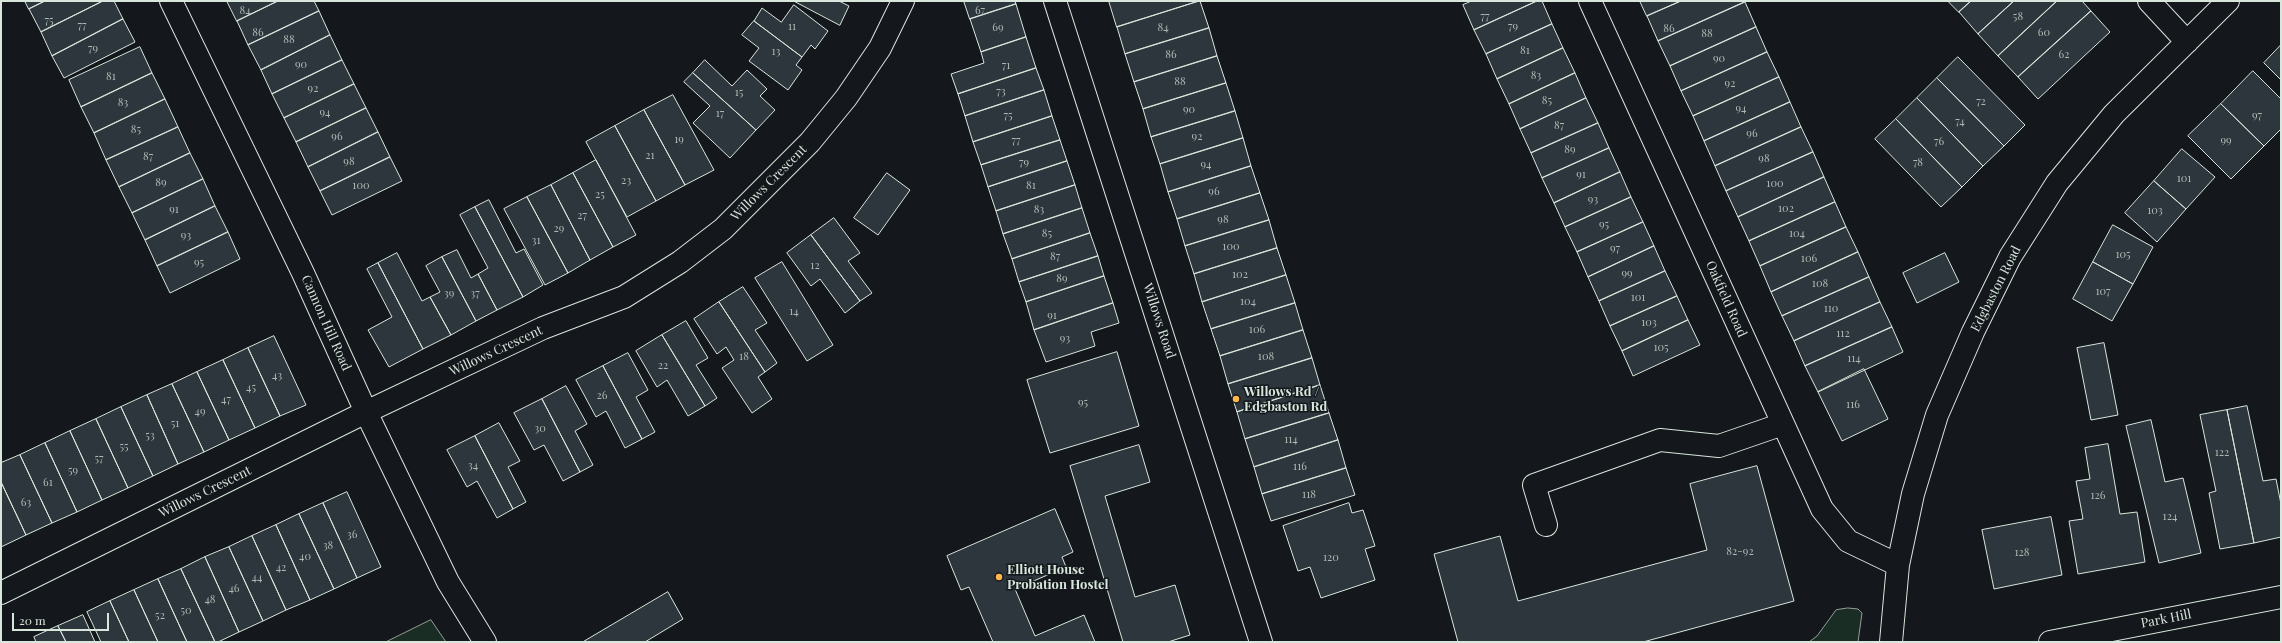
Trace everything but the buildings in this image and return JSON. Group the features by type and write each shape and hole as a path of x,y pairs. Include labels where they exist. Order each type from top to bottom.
{"street":[{"name":"Cannon Hill Road","path":"171,1 303,273 366,412 448,582 485,642"},
{"name":"Willows Crescent","path":"1,593 366,412 543,328 624,297 680,262 717,234 761,193 819,131 846,98 880,48 903,1"},
{"name":"Willows Road","path":"1055,1 1262,642"},
{"name":"Oakfield Road","path":"1590,1 1822,509 1848,541 1898,565"},
{"path":"2149,1 2187,42"},
{"name":"Edgbaston Road","path":"1892,642 1898,565 1913,494 1937,415 1974,332 2010,257 2057,183 2114,114 2228,1"},
{"path":"1546,526 1534,485 1660,440 1719,446 1783,424"},
{"name":"Park Hill","path":"2050,642 2281,597"}],"green space":[{"path":"1848,608 1858,609 1862,613 1858,642 1809,642 1817,636 1836,610"},
{"path":"431,620 446,642 386,642"}],"place":[{"name":"Willows Rd / Edgbaston Rd","path":"1236,399"},
{"name":"Elliott House Probation Hostel","path":"999,577"}]}
